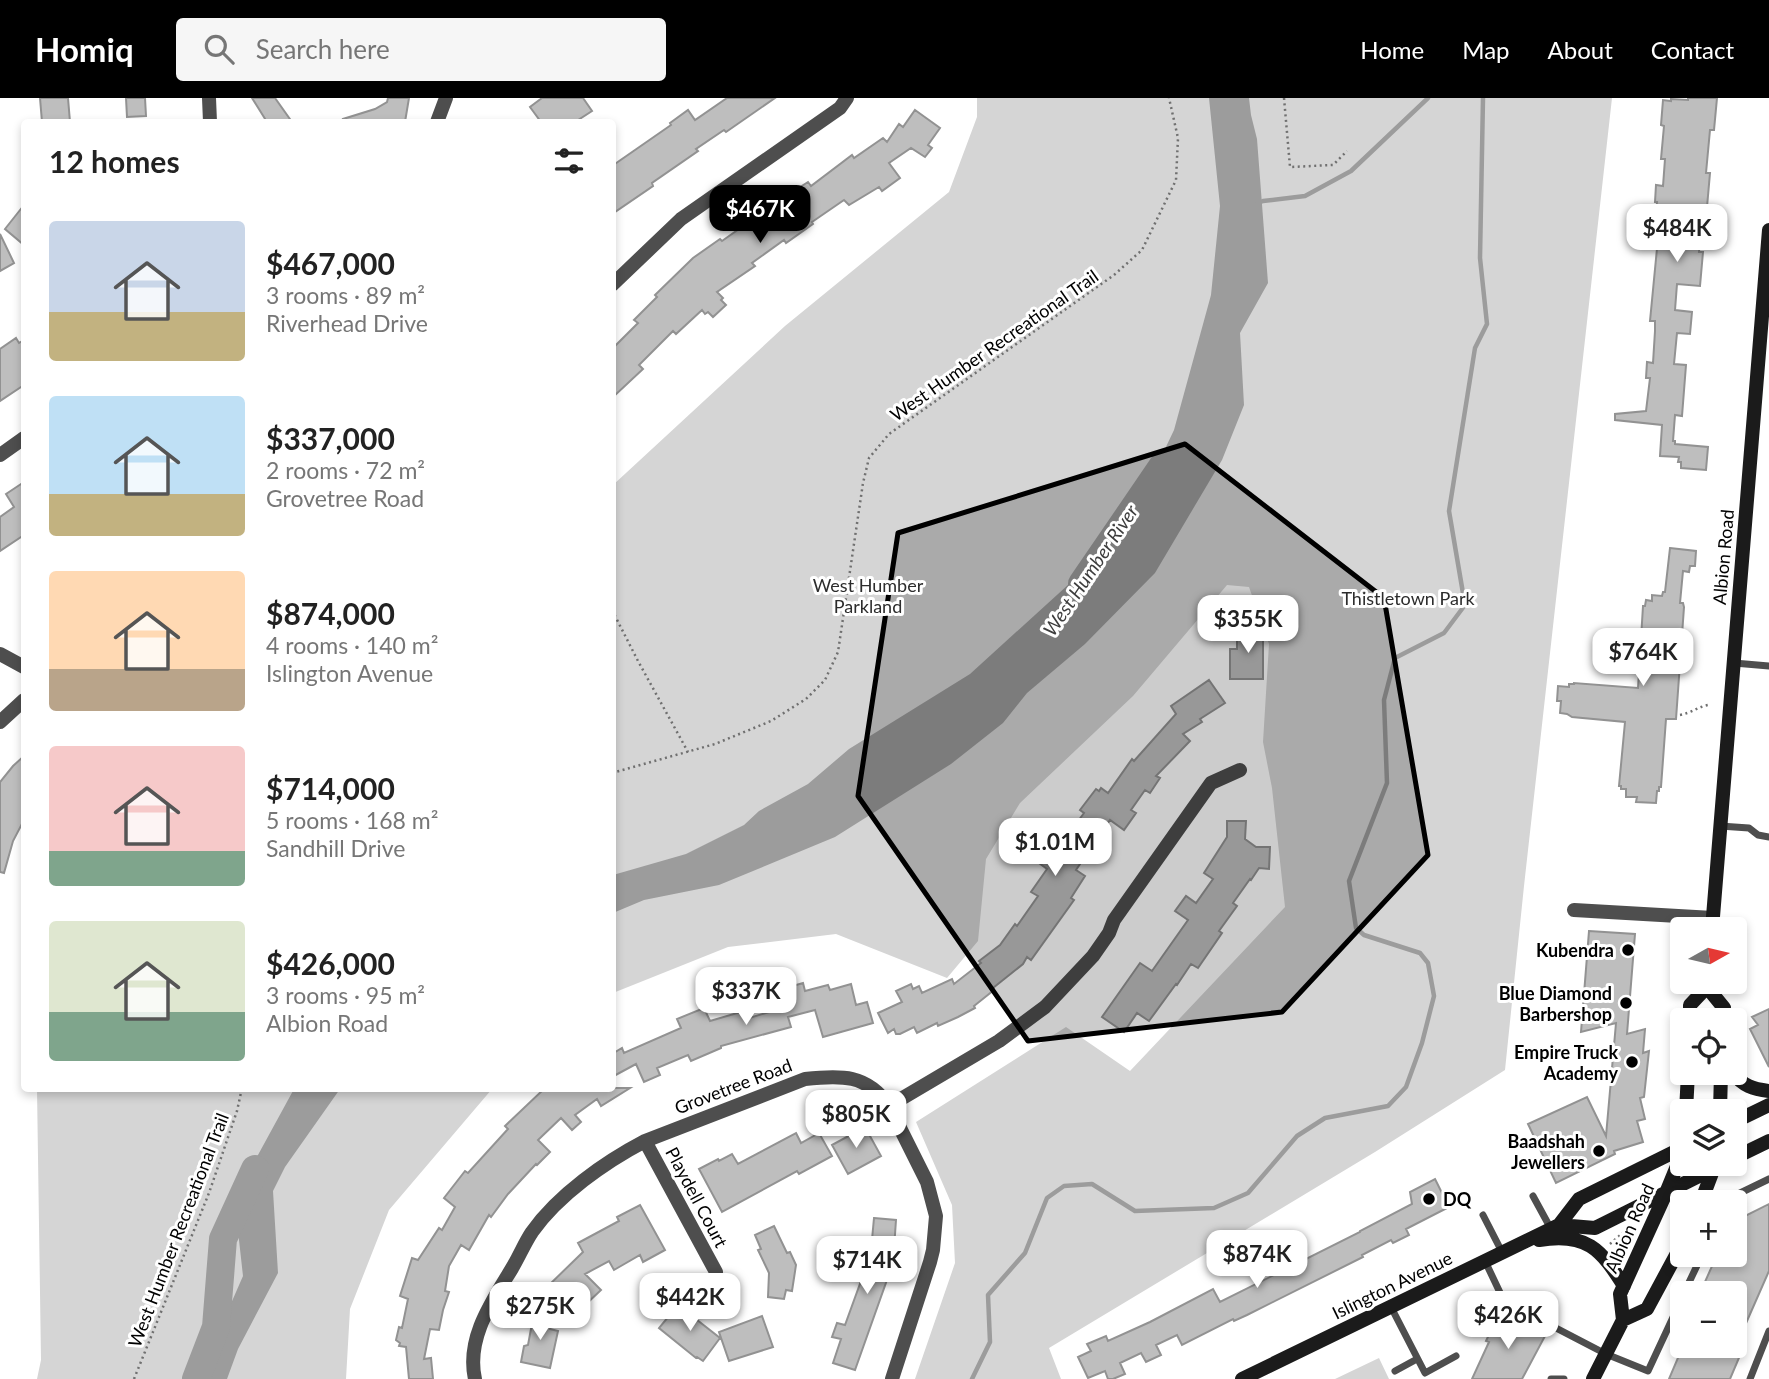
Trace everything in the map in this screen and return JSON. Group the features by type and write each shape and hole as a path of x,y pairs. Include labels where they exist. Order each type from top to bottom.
{"main road":[{"name":"Albion Road","path":"1712,917 1769,230"},
{"path":"1747,1085 1769,1091"},
{"path":"1747,1116 1769,1105"},
{"path":"1747,1151 1769,1140"},
{"name":"Islington Avenue","path":"1242,1379 1555,1227 1579,1199 1670,1157"},
{"name":"Albion Road","path":"1593,1379 1623,1320 1620,1294 1672,1176"},
{"path":"1555,1227 1595,1228 1698,1176"},
{"path":"1521,1244 1563,1236 1572,1238 1594,1248 1605,1257 1624,1286"},
{"name":"Albion Road","path":"1623,1320 1647,1309 1670,1266"}],"street":[{"path":"209,98 210,119"},
{"path":"438,119 446,98"},
{"path":"616,281 681,219 840,108 847,98"},
{"path":"0,455 21,440"},
{"path":"0,654 21,665"},
{"path":"0,722 21,703"},
{"path":"892,1379 930,1262 936,1216 927,1182 889,1106 999,1041 1045,1007 1093,956 1115,920 1211,783 1240,770"},
{"path":"1574,910 1670,919"},
{"name":"Grovetree Road","path":"475,1379 472,1366 475,1339 498,1289 533,1230 588,1176 627,1150 805,1079 845,1076 862,1081 889,1106"},
{"name":"Playdell Court","path":"645,1141 716,1272"}],"lane":[{"path":"1734,663 1769,666"},
{"path":"1720,826 1749,828 1758,835 1769,837"},
{"path":"1746,1190 1769,1179"},
{"path":"1533,1196 1555,1227"},
{"path":"1483,1215 1502,1253"},
{"path":"1485,1261 1504,1301 1648,1375 1670,1325"},
{"path":"1391,1307 1425,1373 1456,1356"},
{"path":"1750,1379 1769,1331"},
{"path":"1395,1371 1417,1359"},
{"path":"1551,1379 1564,1379"}],"path":[{"name":"West Humber Recreational Trail","path":"616,772 715,744 771,720 806,699 825,680 838,652 869,458 888,434 1114,275 1142,250 1176,180 1178,138 1169,98"},
{"path":"1284,98 1290,167 1332,165 1347,151"},
{"path":"616,618 688,752"},
{"path":"1680,715 1708,705"},
{"name":"West Humber Recreational Trail","path":"134,1379 209,1193 241,1092"},
{"path":"1605,1248 1629,1228"}],"highlighted area":[{"path":"1185,444 1384,598 1428,855 1282,1012 1028,1041 858,796 898,533"}],"green space":[{"path":"977,98 1612,98 1505,1070 1375,1152 1049,1348 1061,1379 915,1379 955,1263 952,1205 916,1122 1066,1027 1130,1071 1285,907 1272,788 1263,742 1269,644 1249,587 1227,585 1133,696 1020,803 986,859 978,941 947,978 836,934 728,947 616,992 616,482 785,326 949,192 977,117"},
{"path":"37,1092 489,1092 389,1210 350,1309 346,1379 37,1379 41,1360"},
{"path":"1379,1358 1389,1379 1335,1379"}],"water":[{"path":"1209,98 1249,98 1257,139 1268,283 1240,333 1244,405 1222,460 1155,573 1085,644 1027,693 1003,723 951,764 835,837 719,885 644,900 616,912 616,874 686,854 744,825 759,811 808,784 849,749 970,674 1125,533 1174,430 1211,295 1220,206"},
{"path":"741,969 749,978 749,992 722,999 720,988 731,978 736,979"},
{"path":"292,1092 338,1092 285,1167 273,1191 278,1273 238,1349 227,1379 198,1379 243,1276 236,1213 247,1175"}],"building":[{"path":"40,98 68,98 70,119 42,119"},
{"path":"126,98 145,98 146,116 127,117"},
{"path":"252,98 275,98 290,119 265,119"},
{"path":"388,98 409,98 406,119 343,119 375,109 387,102"},
{"path":"542,98 583,98 592,111 580,119 539,119 530,107"},
{"path":"727,98 775,98 696,149 698,151 616,211 616,163 688,110 695,120"},
{"path":"1717,98 1714,130 1710,130 1706,173 1710,173 1707,207 1703,206 1699,252 1703,252 1700,286 1677,284 1675,310 1692,312 1690,334 1677,333 1674,364 1686,365 1682,416 1675,415 1673,441 1675,444 1708,447 1706,470 1681,468 1679,457 1660,456 1662,425 1615,420 1615,414 1646,411 1650,378 1646,378 1647,362 1653,363 1655,331 1655,321 1650,321 1658,238 1653,238 1656,185 1663,186 1665,159 1661,159 1663,100"},
{"path":"915,110 940,128 928,145 932,148 925,157 911,148 889,163 900,178 882,191 879,187 849,205 844,200 786,243 784,240 752,263 755,266 717,292 726,305 713,317 702,310 676,334 673,331 639,365 643,369 616,394 616,345 638,323 634,320 657,297 655,295 693,258 749,222 752,226 765,217 767,220 786,206 784,202 796,194 794,191 808,182 811,186 852,155 854,158 883,138 887,142 899,124 903,127"},
{"path":"21,209 21,242 5,229"},
{"path":"0,234 14,263 0,271"},
{"path":"16,338 19,343 21,342 21,387 0,401 0,349"},
{"path":"21,484 21,537 0,551 0,517 14,507 6,494"},
{"path":"1670,548 1696,551 1695,566 1690,566 1689,572 1683,571 1680,603 1683,603 1684,607 1676,719 1666,719 1661,787 1657,791 1656,803 1636,802 1637,797 1626,797 1626,789 1619,786 1625,722 1572,717 1560,713 1561,701 1557,701 1558,686 1569,687 1569,684 1574,683 1638,688 1643,606 1646,600 1652,601 1652,595 1662,596 1665,592"},
{"path":"1237,629 1263,629 1263,679 1230,679 1230,649 1237,649"},
{"path":"1209,680 1225,703 1183,734 1190,741 1156,776 1160,778 1150,793 1145,790 1131,810 1136,813 1124,830 1110,820 1076,870 1085,876 1071,898 1074,900 1031,960 1027,957 1023,964 993,988 975,1008 958,1017 917,1033 914,1027 900,1034 896,1034 894,1029 888,1033 878,1013 902,1002 896,991 911,984 913,989 919,986 922,993 952,979 954,984 1000,945 1038,896 1031,892 1047,869 1039,863 1047,852 1050,854 1064,834 1067,836 1084,813 1080,810 1096,789 1099,791 1101,788 1108,793 1132,759 1134,761 1176,714 1171,706"},
{"path":"21,759 21,826 13,841 4,873 0,872 0,782"},
{"path":"1227,821 1246,821 1245,839 1256,847 1270,847 1269,869 1259,868 1250,879 1233,903 1237,906 1219,931 1222,933 1198,968 1191,964 1149,1021 1137,1013 1124,1032 1102,1017 1140,963 1152,971 1188,920 1175,911 1186,896 1196,903 1213,879 1204,873 1227,837"},
{"path":"1589,931 1635,934 1627,1034 1645,1029 1643,1053 1649,1051 1644,1097 1640,1098 1645,1119 1637,1121 1643,1142 1614,1151 1615,1154 1556,1183 1528,1124 1587,1097 1606,1136 1616,1023 1581,1032"},
{"path":"803,983 805,991 828,985 830,990 851,984 856,1005 867,1002 873,1023 823,1037 815,1010 788,1017 791,1027 721,1046 691,1061 688,1055 657,1068 660,1075 644,1082 636,1064 616,1075 616,1052 622,1048 624,1053 681,1028 677,1019 704,1008 710,1021 744,1011 746,1019 769,1012 765,994"},
{"path":"1769,1009 1769,1067 1750,1029 1758,1025 1752,1017"},
{"path":"616,1088 630,1088 601,1106 597,1099 575,1115 581,1122 572,1130 561,1118 538,1140 550,1152 508,1194 491,1217 489,1215 469,1250 461,1245 449,1266 445,1291 449,1292 439,1330 430,1329 424,1359 431,1358 433,1379 409,1379 406,1347 399,1346 400,1343 396,1340 399,1327 402,1328 408,1299 400,1296 412,1258 418,1260 439,1228 442,1230 455,1207 444,1198 465,1171 468,1173 508,1129 505,1126 541,1092 616,1092"},
{"path":"865,1127 881,1156 848,1174 832,1145"},
{"path":"796,1133 801,1143 819,1133 832,1156 799,1174 797,1171 722,1212 699,1169 732,1154 738,1164"},
{"path":"1435,1179 1449,1207 1406,1229 1409,1235 1393,1243 1391,1240 1362,1255 1363,1257 1182,1345 1177,1335 1156,1345 1161,1355 1146,1362 1141,1353 1120,1363 1125,1374 1108,1379 1105,1371 1088,1378 1078,1357 1091,1351 1087,1344 1106,1336 1108,1341 1213,1289 1220,1302 1412,1204 1410,1192"},
{"path":"1769,1204 1769,1271 1747,1321 1747,1281 1705,1281 1712,1267 1747,1267 1747,1215"},
{"path":"640,1205 665,1250 643,1262 640,1255 614,1270 609,1261 585,1274 601,1290 584,1306 569,1291 560,1301 546,1288 583,1252 578,1243 619,1221 617,1217"},
{"path":"874,1218 896,1220 893,1263 855,1370 833,1363 841,1339 832,1337 837,1323 845,1325 865,1270 869,1272"},
{"path":"774,1226 796,1265 792,1291 786,1290 784,1299 768,1297 769,1273 758,1250 761,1249 755,1235"},
{"path":"678,1305 720,1338 703,1361 659,1328"},
{"path":"534,1313 553,1317 550,1329 558,1331 550,1368 521,1362 524,1346 528,1345"},
{"path":"1499,1314 1545,1336 1522,1379 1472,1379 1489,1342 1486,1341"},
{"path":"762,1316 773,1347 729,1361 719,1332"},
{"path":"1678,1358 1739,1358 1730,1379 1669,1379"}],"waterway":[{"path":"1258,203 1305,196 1351,171 1428,98"},
{"path":"972,1379 990,1342 988,1295 1025,1253 1047,1198 1064,1186 1092,1184 1135,1211 1214,1208 1248,1193 1297,1136 1325,1118 1388,1106 1406,1087 1422,1043 1434,996 1428,963 1420,953 1364,935 1356,928 1349,881 1387,783 1384,700 1395,658 1444,633 1465,605 1449,511 1475,348 1487,324 1480,258 1483,98"},
{"name":"West Humber River","path":"1082,584 1164,464"},
{"name":"West Humber River","path":"196,1379 216,1327 223,1239 255,1169"}],"place":[{"name":"Kubendra","path":"1628,950"},
{"name":"Blue Diamond Barbershop","path":"1626,1003"},
{"name":"Empire Truck Academy","path":"1632,1062"},
{"name":"Baadshah Jewellers","path":"1599,1151"},
{"name":"DQ","path":"1429,1199"}],"park label":[{"name":"West Humber Parkland","path":"868,595"},
{"name":"Thistletown Park","path":"1408,598"}]}
